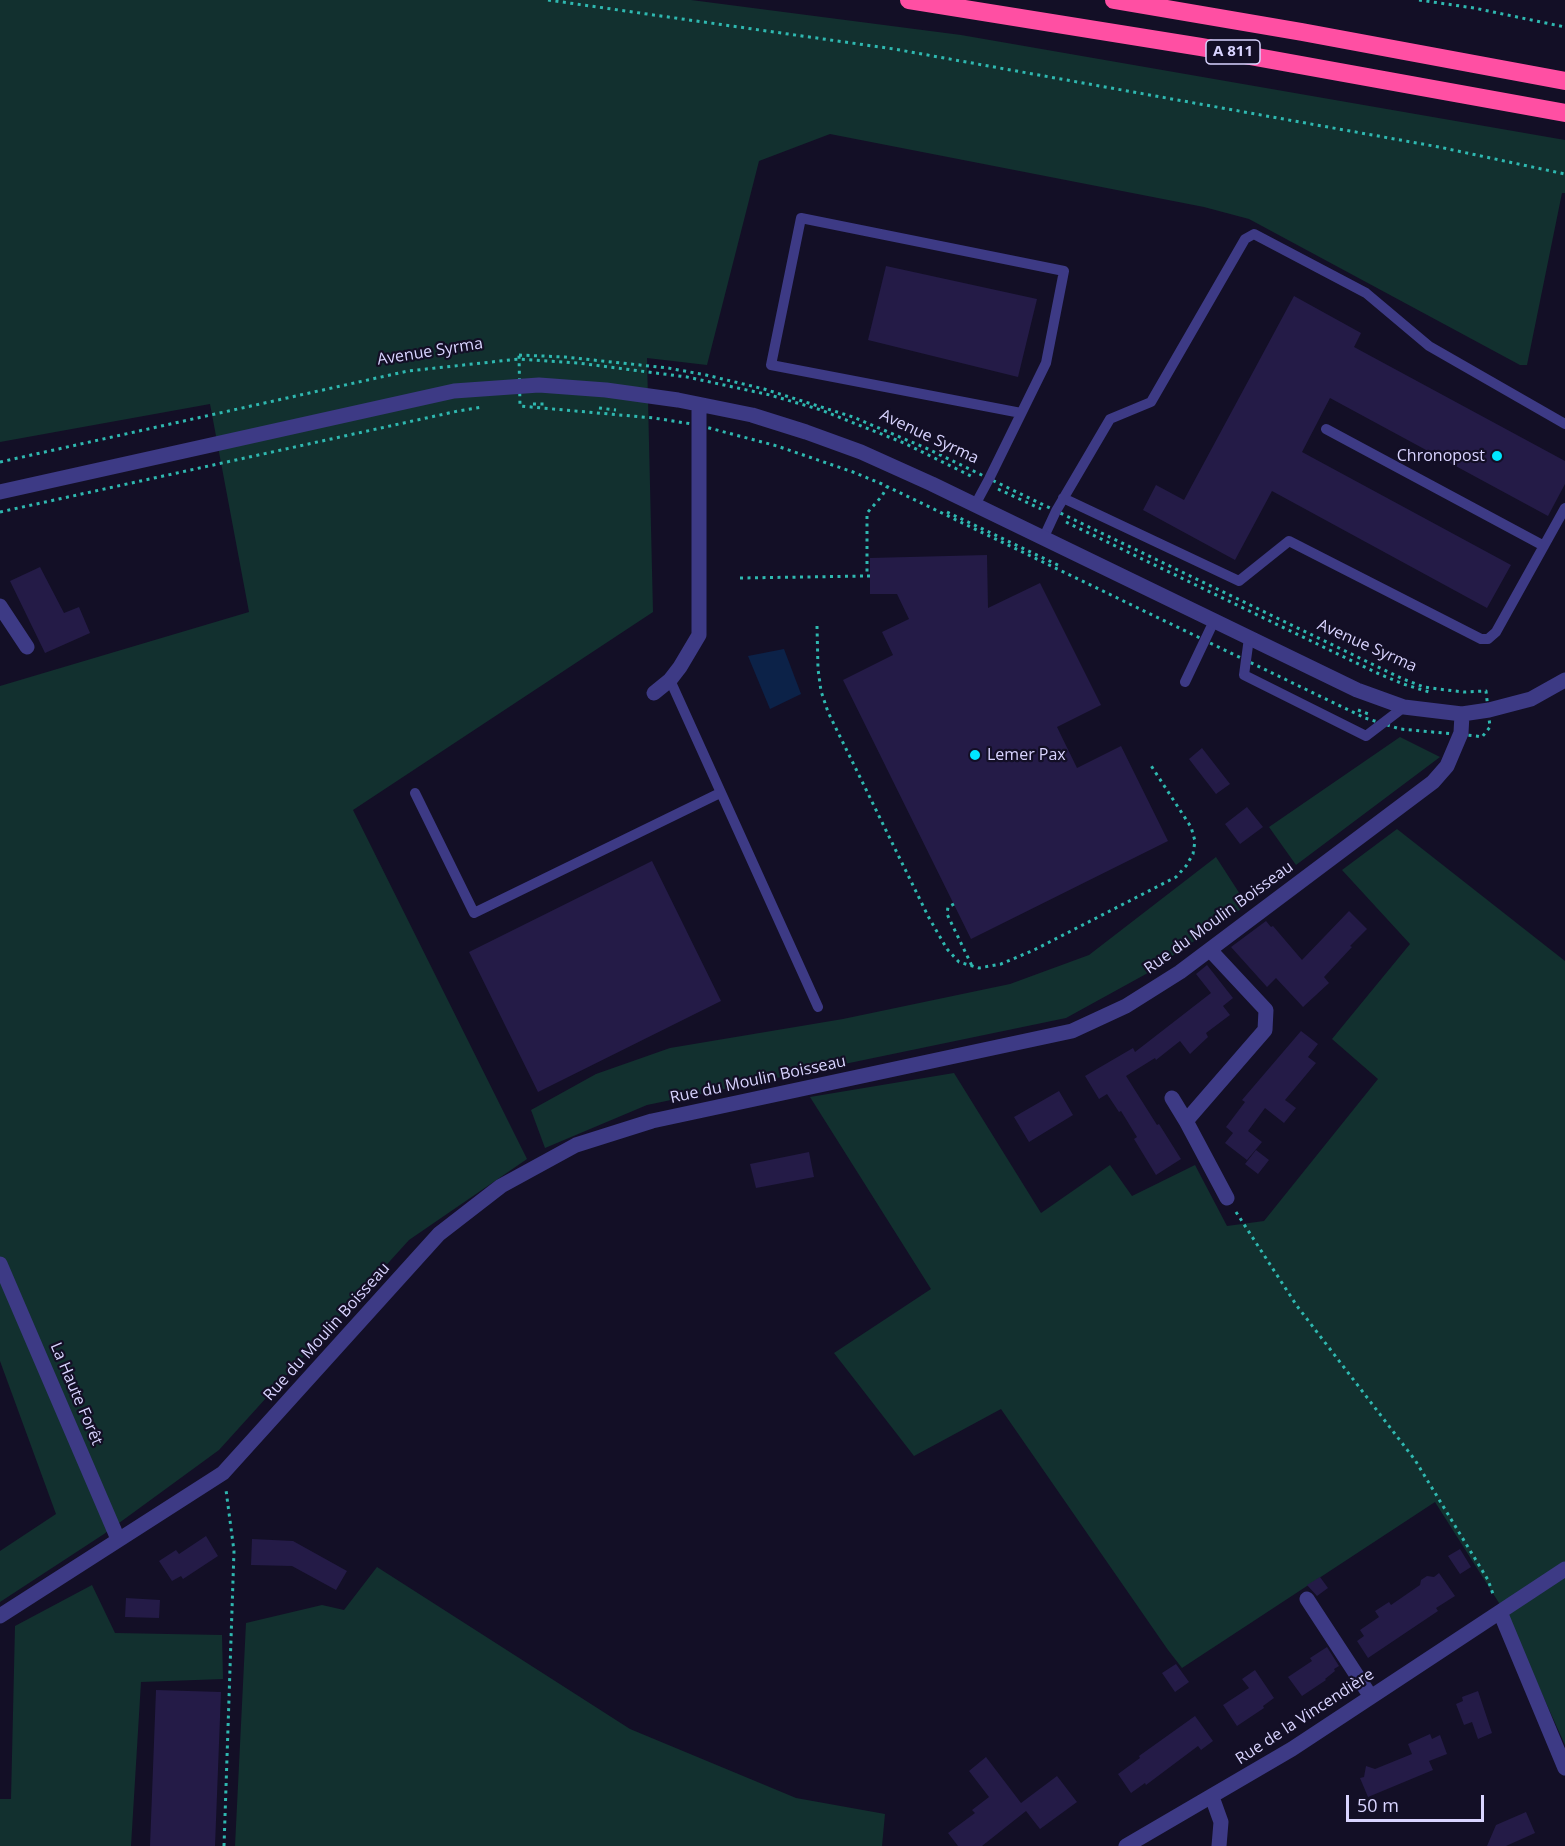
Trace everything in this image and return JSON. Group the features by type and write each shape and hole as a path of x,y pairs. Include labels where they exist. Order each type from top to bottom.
{"highway":[{"name":"A 811","path":"909,0 1201,47 1565,113"},
{"name":"A 811","path":"1114,0 1325,36 1565,81"}],"street":[{"path":"0,492 454,391 539,385 606,390 752,415 861,452 1357,690 1404,707 1484,716 1531,699 1565,680"},
{"path":"654,693 680,668 699,635 699,405"},
{"path":"0,606 6,611 27,647"},
{"name":"Rue du Moulin Boisseau","path":"0,1616 223,1473 439,1234 501,1186 576,1145 652,1121 1072,1030 1126,1006 1180,972 1433,782 1447,766 1461,734 1462,714"},
{"path":"1186,1121 1265,1030 1266,1010 1210,950"},
{"path":"1172,1098 1227,1198"},
{"name":"La Haute Forêt","path":"0,1264 118,1539"},
{"name":"Rue de la Vincendière","path":"1126,1846 1292,1749 1565,1569"},
{"path":"1307,1599 1371,1697"},
{"path":"1500,1612 1565,1768"},
{"path":"1212,1797 1221,1822 1219,1846"}],"lane":[{"path":"975,505 986,483 1021,413 1046,363 1064,271 801,219 771,365 1021,413"},
{"path":"1043,539 1063,498 1110,419 1151,402 1245,239 1254,234 1366,293 1429,346 1565,424"},
{"path":"1326,429 1544,546"},
{"path":"1063,498 1239,581 1288,541 1482,639 1488,639 1496,632 1565,508"},
{"path":"1185,682 1214,621"},
{"path":"1249,638 1244,675 1366,736 1404,707"},
{"path":"669,680 818,1007"},
{"path":"415,793 474,913 720,793"}],"path":[{"path":"548,0 894,49 1438,147 1565,174"},
{"path":"1419,0 1474,8 1565,27"},
{"name":"Avenue Syrma","path":"0,462 408,371 519,359 578,363 687,377 770,395 821,410 904,443 1403,684 1435,694 1480,696 1484,716"},
{"path":"510,403 590,407 698,421 736,429"},
{"path":"0,512 489,406"},
{"path":"769,438 792,445"},
{"path":"840,462 884,481 1246,659 1400,729 1461,734"},
{"path":"882,484 1206,639"},
{"path":"740,578 869,576 867,513 887,487"},
{"path":"817,626 818,669 821,691 828,712 928,916 946,949 959,962 979,968 1001,964 1034,950 1176,877 1193,854 1195,841 1191,827 1150,764"},
{"path":"1385,722 1418,725"},
{"path":"954,904 948,907 947,914 972,966"},
{"path":"1227,1198 1297,1306 1415,1460 1488,1580 1500,1612"},
{"path":"223,1473 234,1551 224,1846"}],"green space":[{"path":"0,0 691,0 961,35 1565,140 1565,193 1562,193 1527,365 1520,365 1249,219 1204,207 830,134 759,161 707,365 647,358 653,612 353,810 527,1159 409,1240 219,1450 104,1534 0,1602 0,1551 56,1514 0,1361 0,686 249,612 210,404 0,442"},
{"path":"1400,737 1440,757 1296,865 1269,827"},
{"path":"1397,829 1565,961 1565,1745 1506,1614 1435,1502 1182,1668 1001,1409 914,1456 834,1353 931,1289 810,1097 954,1073 1041,1213 1110,1165 1132,1196 1195,1165 1227,1226 1264,1221 1378,1079 1332,1039 1410,944 1342,870"},
{"path":"1216,857 1247,905 1146,974 1066,1018 647,1105 545,1148 531,1110 596,1074 670,1048 843,1019 1010,984 1089,955"},
{"path":"377,1567 630,1729 796,1798 885,1814 882,1846 235,1846 246,1623 322,1605 344,1610"},
{"path":"92,1585 115,1633 222,1635 223,1679 141,1682 131,1846 0,1846 0,1799 11,1799 15,1626"}],"water":[{"path":"784,649 801,694 770,709 748,656"}],"building":[{"path":"886,266 1037,299 1018,377 868,340"},
{"name":"Chronopost","path":"1294,296 1361,333 1354,347 1565,461 1565,484 1548,516 1330,398 1302,452 1511,565 1487,608 1272,491 1235,560 1143,510 1156,485 1184,500"},
{"name":"Lemer Pax","path":"987,555 988,608 1040,583 1101,705 1057,727 1077,768 1121,746 1168,841 971,939 843,680 893,655 882,632 909,619 897,594 870,594 870,558"},
{"path":"40,567 64,613 79,607 90,633 45,653 10,581"},
{"path":"1202,748 1230,784 1216,794 1189,759"},
{"path":"1247,807 1263,827 1240,844 1225,824"},
{"path":"652,861 721,1001 538,1092 469,952"},
{"path":"1349,911 1367,929 1324,977 1329,983 1303,1007 1276,978 1267,987 1231,947 1266,921 1302,960"},
{"path":"1207,965 1233,998 1223,1006 1230,1015 1206,1033 1208,1037 1190,1054 1180,1041 1156,1060 1155,1058 1126,1076 1181,1159 1156,1175 1134,1139 1137,1137 1121,1111 1119,1112 1107,1094 1099,1099 1085,1076 1133,1048 1135,1052 1211,993 1196,974"},
{"path":"1301,1031 1318,1044 1308,1057 1316,1063 1285,1100 1296,1108 1284,1123 1265,1108 1248,1131 1262,1142 1247,1160 1225,1143 1233,1133 1226,1127 1245,1102 1242,1100"},
{"path":"1059,1091 1073,1115 1029,1142 1014,1117"},
{"path":"1256,1150 1269,1160 1258,1174 1245,1164"},
{"path":"809,1152 814,1177 756,1188 750,1164"},
{"path":"206,1536 218,1556 183,1579 181,1576 172,1581 159,1561 176,1550 179,1554"},
{"path":"252,1539 293,1541 347,1571 336,1590 292,1566 251,1565"},
{"path":"1460,1549 1471,1567 1460,1574 1448,1556"},
{"path":"1439,1573 1455,1596 1436,1608 1438,1611 1368,1658 1357,1641 1364,1636 1360,1630 1379,1617 1375,1611 1389,1602 1391,1605 1420,1585 1421,1580 1427,1576 1434,1577"},
{"path":"1320,1577 1328,1588 1317,1596 1307,1585"},
{"path":"126,1598 160,1600 159,1618 125,1617"},
{"path":"1327,1647 1339,1666 1326,1680 1302,1696 1288,1677 1312,1661 1310,1658"},
{"path":"1176,1664 1189,1682 1175,1692 1162,1673"},
{"path":"1255,1670 1274,1698 1263,1706 1264,1708 1237,1726 1223,1705 1249,1688 1242,1679"},
{"path":"156,1690 221,1692 215,1846 150,1846"},
{"path":"1478,1691 1492,1733 1478,1739 1472,1722 1464,1725 1456,1704 1463,1701 1462,1697"},
{"path":"1195,1716 1213,1741 1201,1750 1198,1746 1146,1785 1145,1783 1131,1793 1118,1774"},
{"path":"1430,1734 1432,1739 1440,1735 1447,1754 1429,1761 1433,1770 1368,1797 1360,1778 1364,1777 1366,1766 1375,1769 1412,1754 1408,1744"},
{"path":"986,1757 1021,1803 1057,1776 1077,1802 1040,1829 1026,1811 982,1846 958,1846 948,1833 975,1813 972,1810 989,1797 969,1771"},
{"path":"1526,1812 1535,1833 1506,1846 1487,1846 1496,1825"}],"place":[{"name":"Chronopost","path":"1497,456"},
{"name":"Lemer Pax","path":"975,755"}]}
